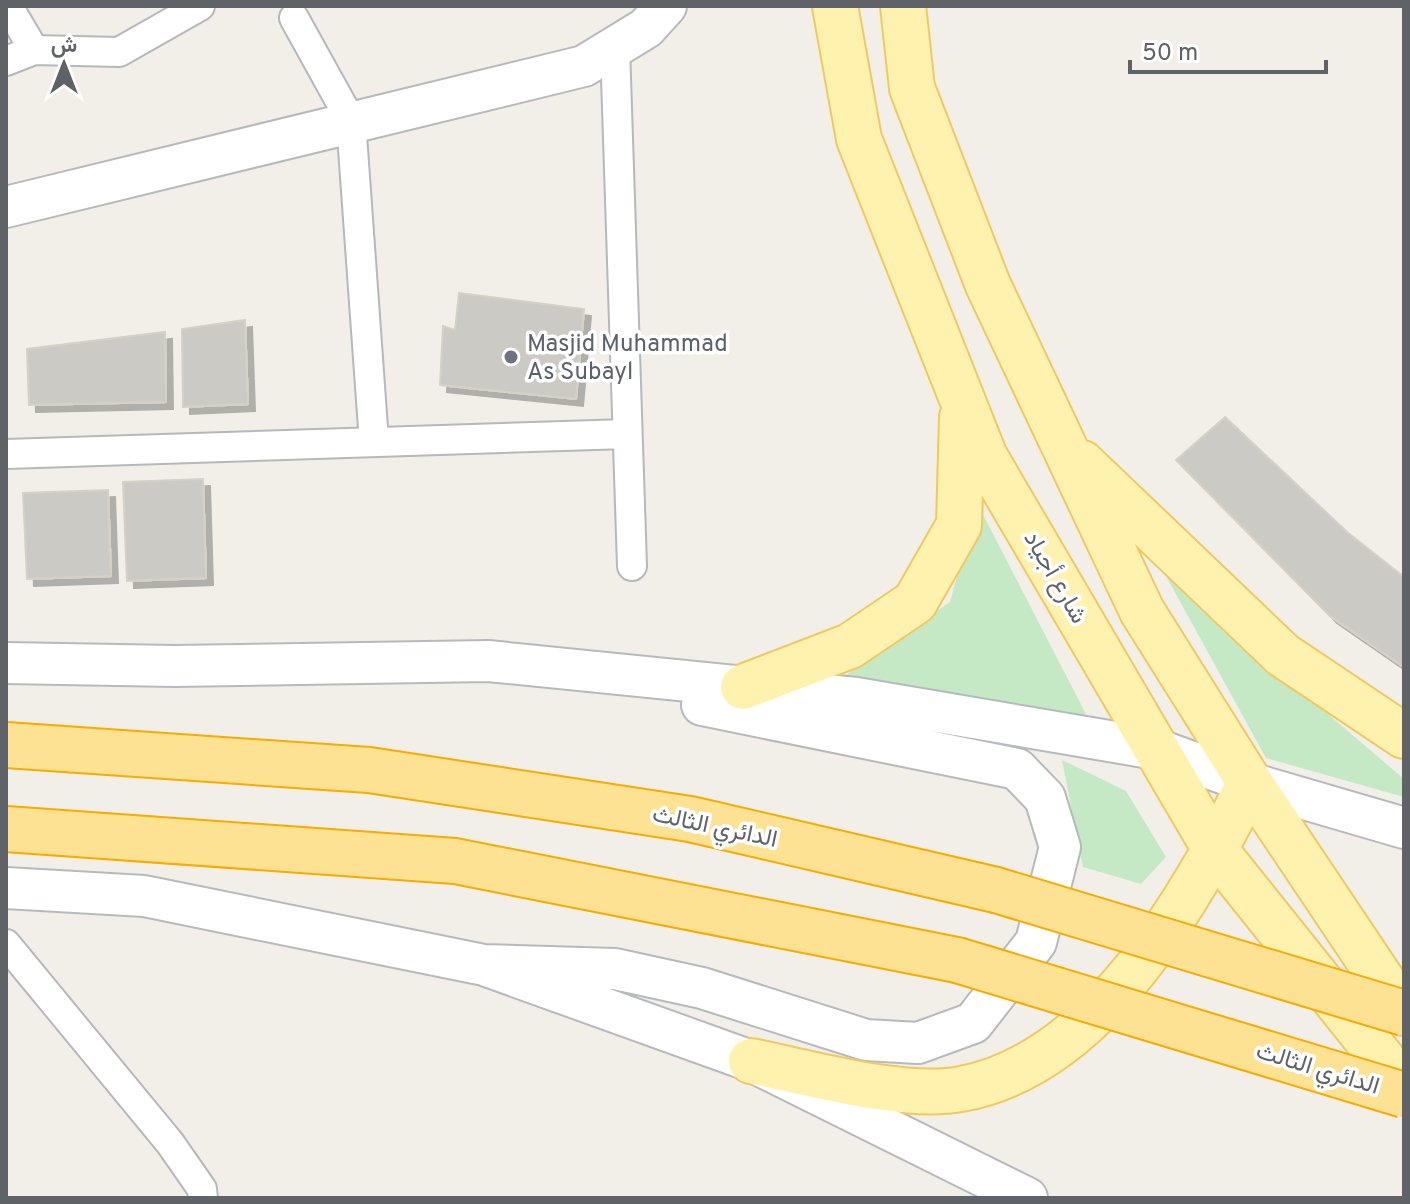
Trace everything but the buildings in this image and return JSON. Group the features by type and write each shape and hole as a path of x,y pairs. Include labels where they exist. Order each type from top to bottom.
{"highway":[{"name":"الدائري الثالث","path":"6,745 369,770 690,819 996,890 1404,1013"},
{"name":"الدائري الثالث","path":"6,829 455,861 957,960 1404,1088"}],"main road":[{"path":"6,207 584,66 646,28 666,6"},
{"name":"شارع أجياد","path":"835,6 859,139 985,457 1216,851 1404,1088"},
{"path":"903,6 912,88 988,285 1142,611 1250,783 1404,1013"},
{"path":"743,687 850,646 915,602 959,525 962,398"},
{"path":"1063,444 1283,655 1404,736"},
{"path":"484,965 615,969 702,988 866,1040 918,1043 973,1023 1036,942 1060,847 1045,798 1017,769 488,661"},
{"path":"6,663 174,666 488,661 856,698 1156,749 1250,783 1404,828"},
{"path":"751,1061 884,1088 958,1090 1013,1075 1062,1044 1134,973 1216,851 1250,783"},
{"path":"6,888 144,896 484,965 751,1061 1027,1198"}],"street":[{"path":"8,6 34,50"},
{"path":"6,61 34,50 119,52 200,6"},
{"path":"294,18 351,121 374,442"},
{"path":"615,47 632,566"},
{"path":"6,454 627,434"},
{"path":"6,944 170,1143 202,1189 203,1198"}],"green space":[{"path":"977,503 1088,718 842,678 950,602"},
{"path":"1166,576 1404,779 1404,797 1266,758"},
{"path":"1062,760 1126,791 1166,857 1141,884 1083,867"}],"place":[{"name":"Masjid Muhammad As Subayl","path":"511,357"}]}
